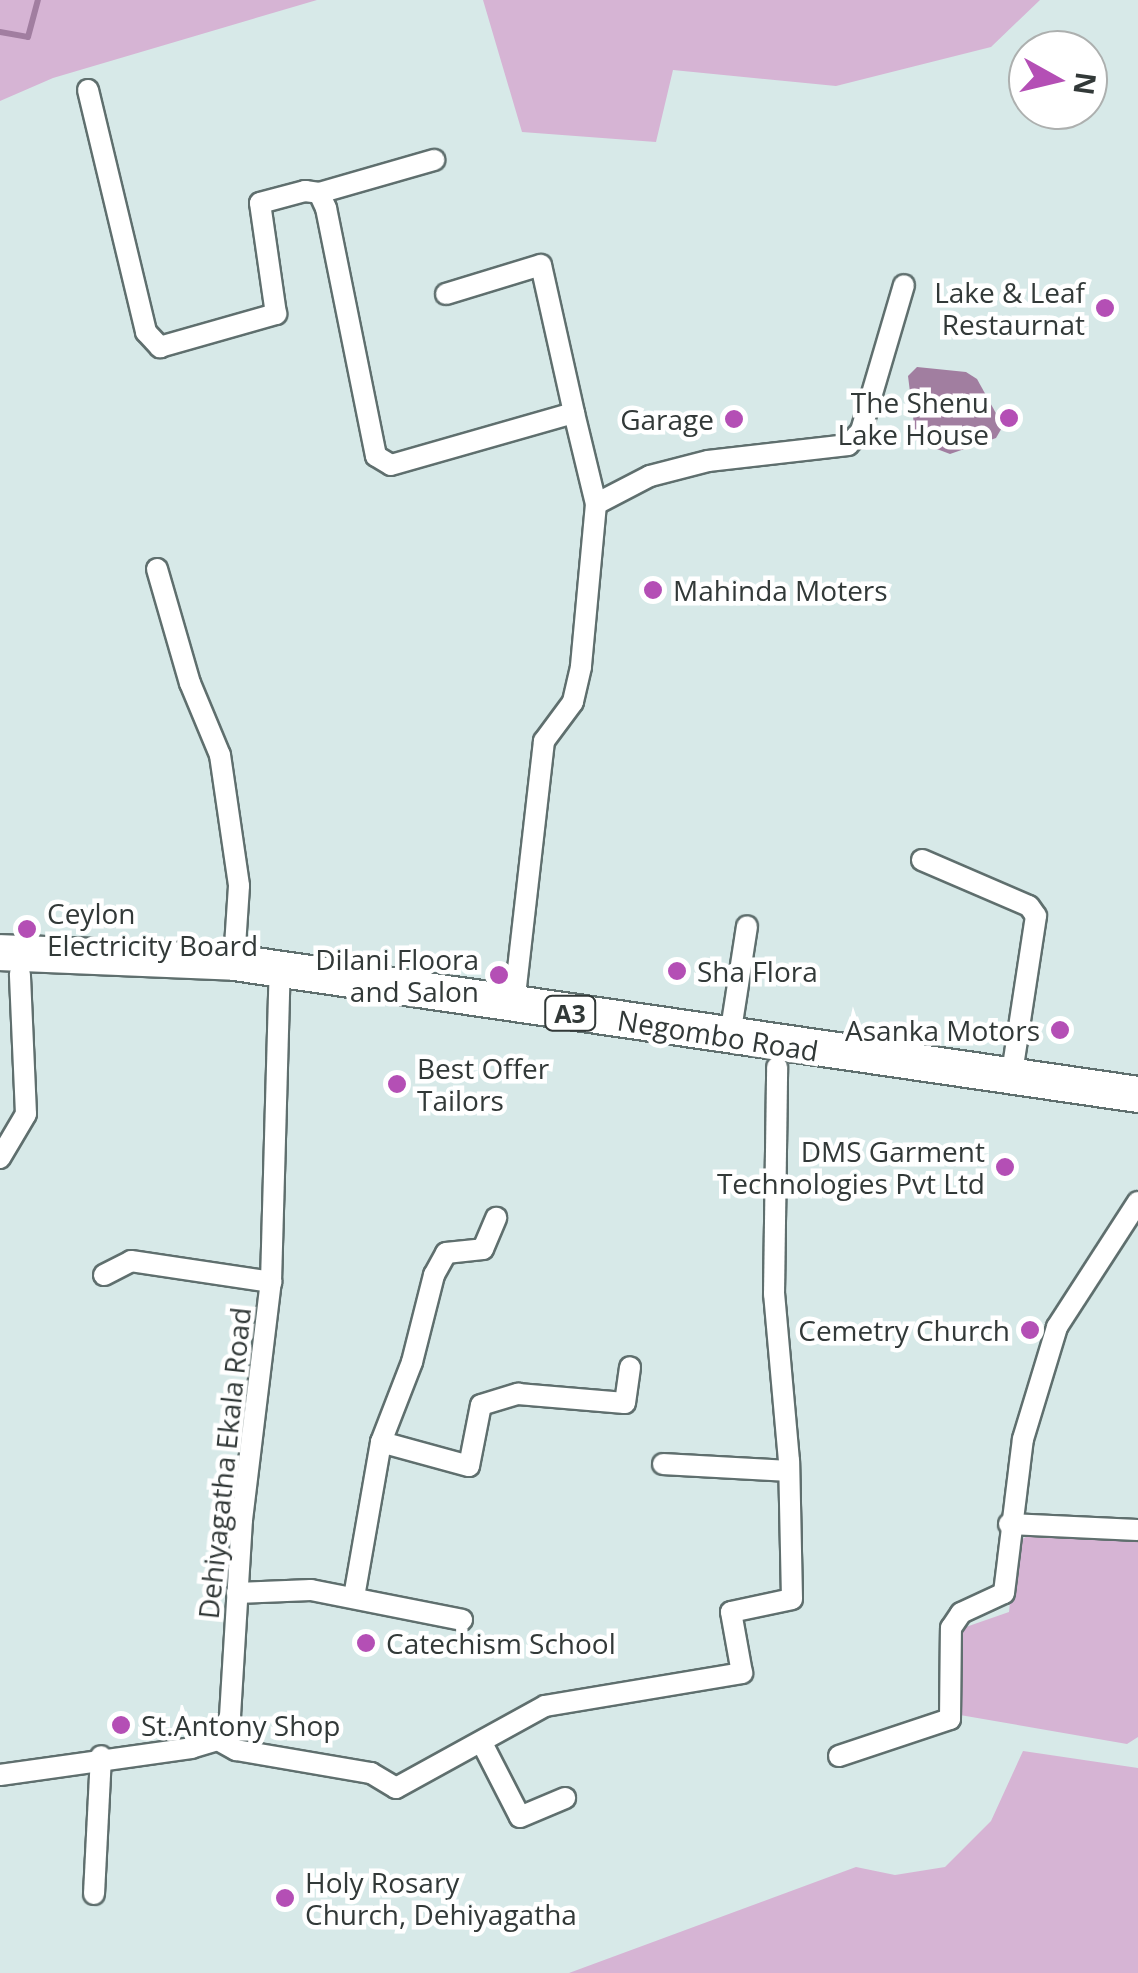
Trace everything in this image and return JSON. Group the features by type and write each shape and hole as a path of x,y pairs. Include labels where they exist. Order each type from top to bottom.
{"highway":[{"name":"Negombo Road","path":"7,967 234,962 279,979 777,1068 1138,1115"},
{"name":"Negombo Road","path":"7,967 279,979 514,1004 1012,1080 1138,1094"}],"street":[{"path":"88,90 146,332 160,347 276,314 260,204 305,190 318,194 434,160"},
{"path":"318,194 376,456 391,466 574,413"},
{"path":"446,294 541,265 596,504 581,667 573,702 544,741 514,1004"},
{"path":"596,504 650,476 708,461 848,445 862,431 904,285"},
{"path":"157,569 190,684 220,755 239,886 234,962"},
{"path":"922,860 1029,906 1036,916 1012,1080"},
{"path":"730,1036 747,926"},
{"path":"0,1158 26,1114 7,967"},
{"name":"Dehiyagatha Ekala Road","path":"218,1740 230,1716 236,1593 271,1282 279,979"},
{"path":"0,1775 218,1740 236,1750 371,1774 396,1788 482,1744 512,1719 545,1706 742,1672 731,1612 792,1599 790,1471 774,1294 777,1068"},
{"path":"839,1756 950,1719 951,1628 961,1613 1004,1593 1009,1524 1033,1395 1057,1327 1138,1202"},
{"path":"354,1598 381,1442 412,1362 434,1275 446,1253 483,1250 496,1218"},
{"path":"104,1276 131,1262 271,1282"},
{"path":"381,1442 470,1466 481,1404 518,1394 625,1402 630,1367"},
{"path":"664,1464 790,1471"},
{"path":"1009,1524 1138,1530"},
{"path":"236,1593 311,1590 462,1620"},
{"path":"482,1744 520,1817 565,1798"},
{"path":"94,1894 101,1756"}],"shaded area":[{"path":"0,0 317,0 53,78 0,101"},
{"path":"483,0 1040,0 991,47 836,86 673,70 656,142 522,132"},
{"path":"917,367 966,372 977,379 1003,426 996,438 950,454 916,441 908,376"},
{"path":"1026,1537 1138,1537 1138,1737 1127,1744 960,1715 963,1628 1009,1612 1016,1542"},
{"path":"1023,1751 1138,1768 1138,1973 569,1973 856,1867 895,1875 945,1867 991,1821"}],"waterway":[{"path":"0,32 28,37 38,0"}],"place":[{"name":"Lake & Leaf Restaurnat","path":"1105,308"},
{"name":"The Shenu Lake House","path":"1009,418"},
{"name":"Garage","path":"734,419"},
{"name":"Mahinda Moters","path":"653,590"},
{"name":"Ceylon Electricity Board","path":"27,929"},
{"name":"Sha Flora","path":"677,971"},
{"name":"Dilani Floora and Salon","path":"499,975"},
{"name":"Asanka Motors","path":"1060,1030"},
{"name":"Best Offer Tailors","path":"397,1084"},
{"name":"DMS Garment Technologies Pvt Ltd","path":"1005,1167"},
{"name":"Cemetry Church","path":"1030,1330"},
{"name":"Catechism School","path":"366,1643"},
{"name":"St.Antony Shop","path":"121,1725"},
{"name":"Holy Rosary Church, Dehiyagatha","path":"285,1898"}]}
